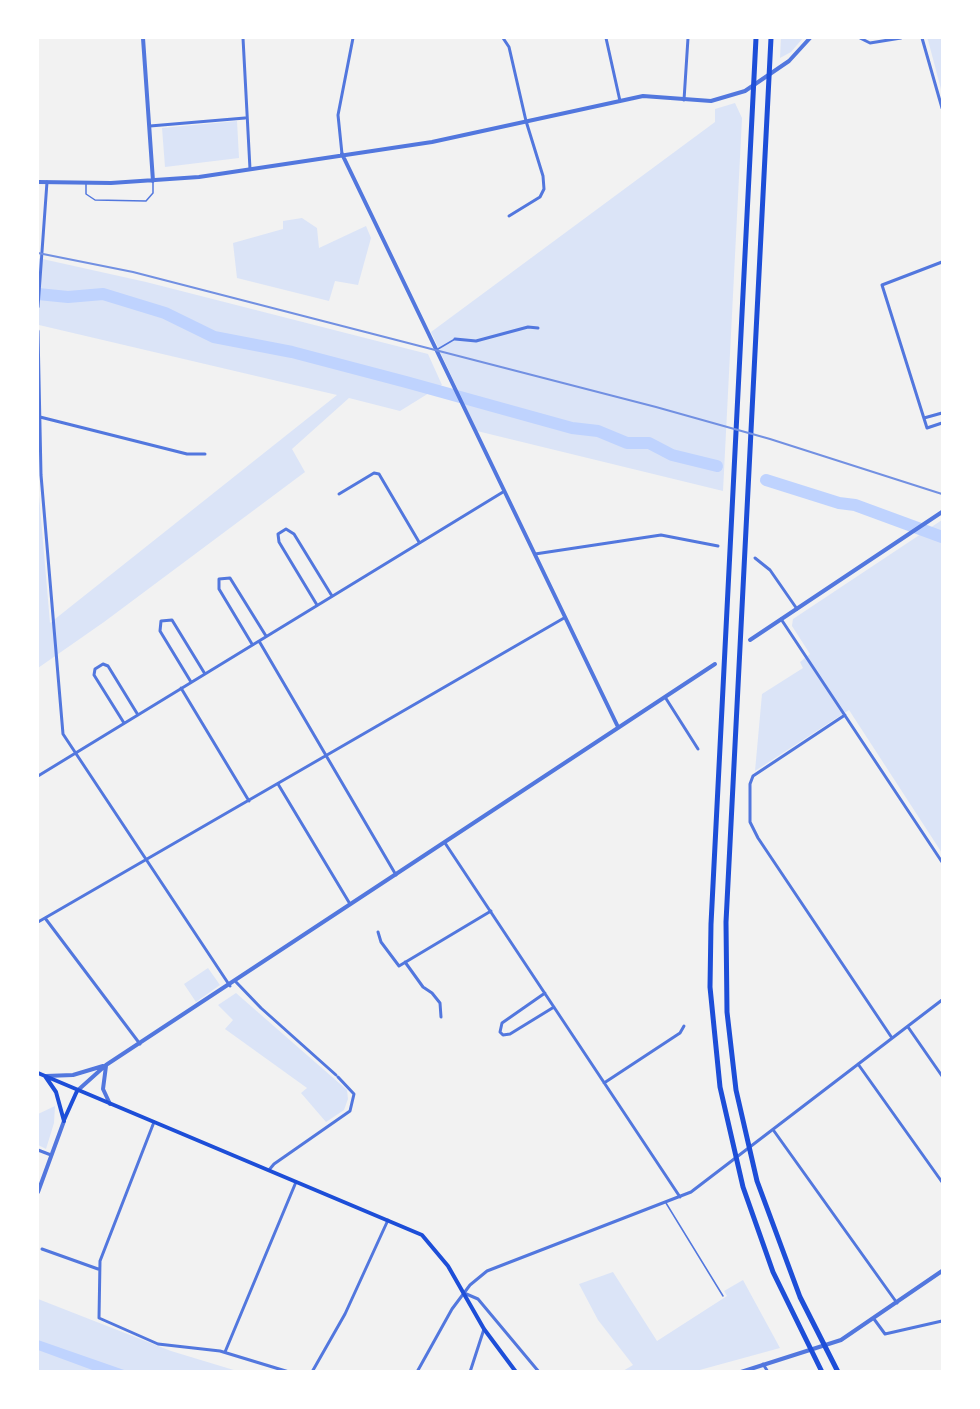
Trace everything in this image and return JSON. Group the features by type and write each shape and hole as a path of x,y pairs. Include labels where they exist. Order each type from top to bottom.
{"highway":[{"path":"756,38 711,924 710,987 719,1078 737,1167 773,1272 806,1344 822,1371"},
{"path":"771,38 725,969 730,1049 750,1157 784,1258 820,1339 838,1371"}],"main road":[{"path":"38,1073 388,1220 428,1240 464,1293 484,1329 516,1371"},
{"path":"44,1076 56,1092 64,1121"},
{"path":"64,1121 77,1091"}],"street":[{"path":"143,38 153,181"},
{"path":"243,38 245,118 250,170"},
{"path":"353,38 338,115 342,154 533,555 618,727"},
{"path":"503,38 509,47 526,121 543,176 543,193 509,216"},
{"path":"606,38 620,100"},
{"path":"684,100 688,38"},
{"path":"38,182 86,184 153,181 250,170 342,154 432,142 620,100 647,96 711,101 740,94 789,61 810,38"},
{"path":"860,38 870,43 901,38"},
{"path":"922,38 942,108"},
{"path":"150,126 245,118"},
{"path":"38,306 47,182"},
{"path":"942,262 882,285 927,428 942,423"},
{"path":"455,339 476,341 528,327 538,328"},
{"path":"38,331 46,548 64,739 230,986"},
{"path":"924,418 942,413"},
{"path":"40,417 187,454 205,454"},
{"path":"339,494 374,473 379,474 419,542"},
{"path":"38,776 503,492"},
{"path":"750,640 940,514"},
{"path":"317,605 279,542 278,534 286,529 294,534 332,596"},
{"path":"533,555 661,535 718,546"},
{"path":"755,558 771,570 797,609"},
{"path":"252,644 219,589 219,579 230,578 266,636"},
{"path":"38,922 564,618"},
{"path":"191,682 160,631 159,625 164,620 169,619 174,622 205,674"},
{"path":"781,619 942,862"},
{"path":"259,640 396,875"},
{"path":"124,723 94,675 95,669 103,664 108,666 138,715"},
{"path":"77,1091 87,1079 106,1065 230,986 715,664"},
{"path":"181,688 249,801"},
{"path":"665,697 698,749"},
{"path":"845,715 753,776 750,784 750,822 758,838 892,1038"},
{"path":"278,784 351,905"},
{"path":"445,843 680,1197"},
{"path":"378,932 381,942 399,966 435,942 453,936 490,911"},
{"path":"45,918 140,1044"},
{"path":"405,962 423,987 440,1003 441,1017"},
{"path":"236,982 281,1027 352,1090 353,1108 274,1164 269,1170"},
{"path":"545,993 502,1023 500,1032 503,1035 510,1035 554,1006"},
{"path":"417,1371 464,1293 487,1271 666,1203 701,1185 942,1000"},
{"path":"604,1083 680,1033 684,1026"},
{"path":"908,1027 942,1076"},
{"path":"858,1064 942,1182"},
{"path":"44,1076 74,1075 106,1065"},
{"path":"106,1065 103,1089 110,1104"},
{"path":"38,1192 64,1121"},
{"path":"154,1122 98,1269 97,1314 103,1322 158,1344 225,1352 289,1371"},
{"path":"774,1130 897,1303"},
{"path":"38,1150 51,1155"},
{"path":"225,1352 296,1182"},
{"path":"312,1371 345,1314 388,1220"},
{"path":"42,1249 98,1269"},
{"path":"741,1371 841,1340 942,1271"},
{"path":"464,1293 478,1299 540,1371"},
{"path":"874,1319 885,1334 942,1321"},
{"path":"470,1371 484,1329"},
{"path":"763,1364 768,1371"}],"lane":[{"path":"86,184 86,194 95,200 146,201 153,193 153,181"},
{"path":"436,351 442,345 455,339"},
{"path":"666,1203 723,1296"}],"shaded area":[{"path":"781,38 803,38 791,52 780,58"},
{"path":"927,38 942,38 942,93 928,40"},
{"path":"735,103 742,118 723,491 477,431 431,332 715,122 715,109"},
{"path":"237,121 239,158 165,167 162,128"},
{"path":"302,218 317,228 319,248 366,226 371,238 358,285 335,281 329,301 237,278 233,243 283,229 283,221"},
{"path":"38,258 146,282 428,354 442,385 400,411 349,398 292,449 305,472 104,622 38,668 38,484 50,623 337,395 39,325"},
{"path":"942,520 942,531 935,539 942,542 942,853 849,710 755,771 762,694 803,668 800,662 810,654 792,626 793,619"},
{"path":"208,968 220,985 196,1002 184,984"},
{"path":"236,993 347,1090 348,1099 344,1110 326,1122 301,1093 307,1088 225,1029 233,1020 218,1005"},
{"path":"55,1106 54,1123 46,1149 38,1145 38,1114"},
{"path":"613,1272 657,1341 727,1296 724,1291 743,1280 780,1348 696,1371 623,1371 633,1365 598,1320 579,1284"},
{"path":"38,1299 171,1351 237,1371 38,1371"}],"water":[{"path":"38,1340 127,1371 95,1371 38,1350"}],"waterway":[{"path":"38,294 68,297 103,294 165,313 214,337 292,352 572,428 598,431 627,443 649,443 672,455 717,466"},
{"path":"766,480 839,503 855,505 942,537"}],"railway":[{"path":"38,253 133,272 656,407 770,439 942,494"}]}
